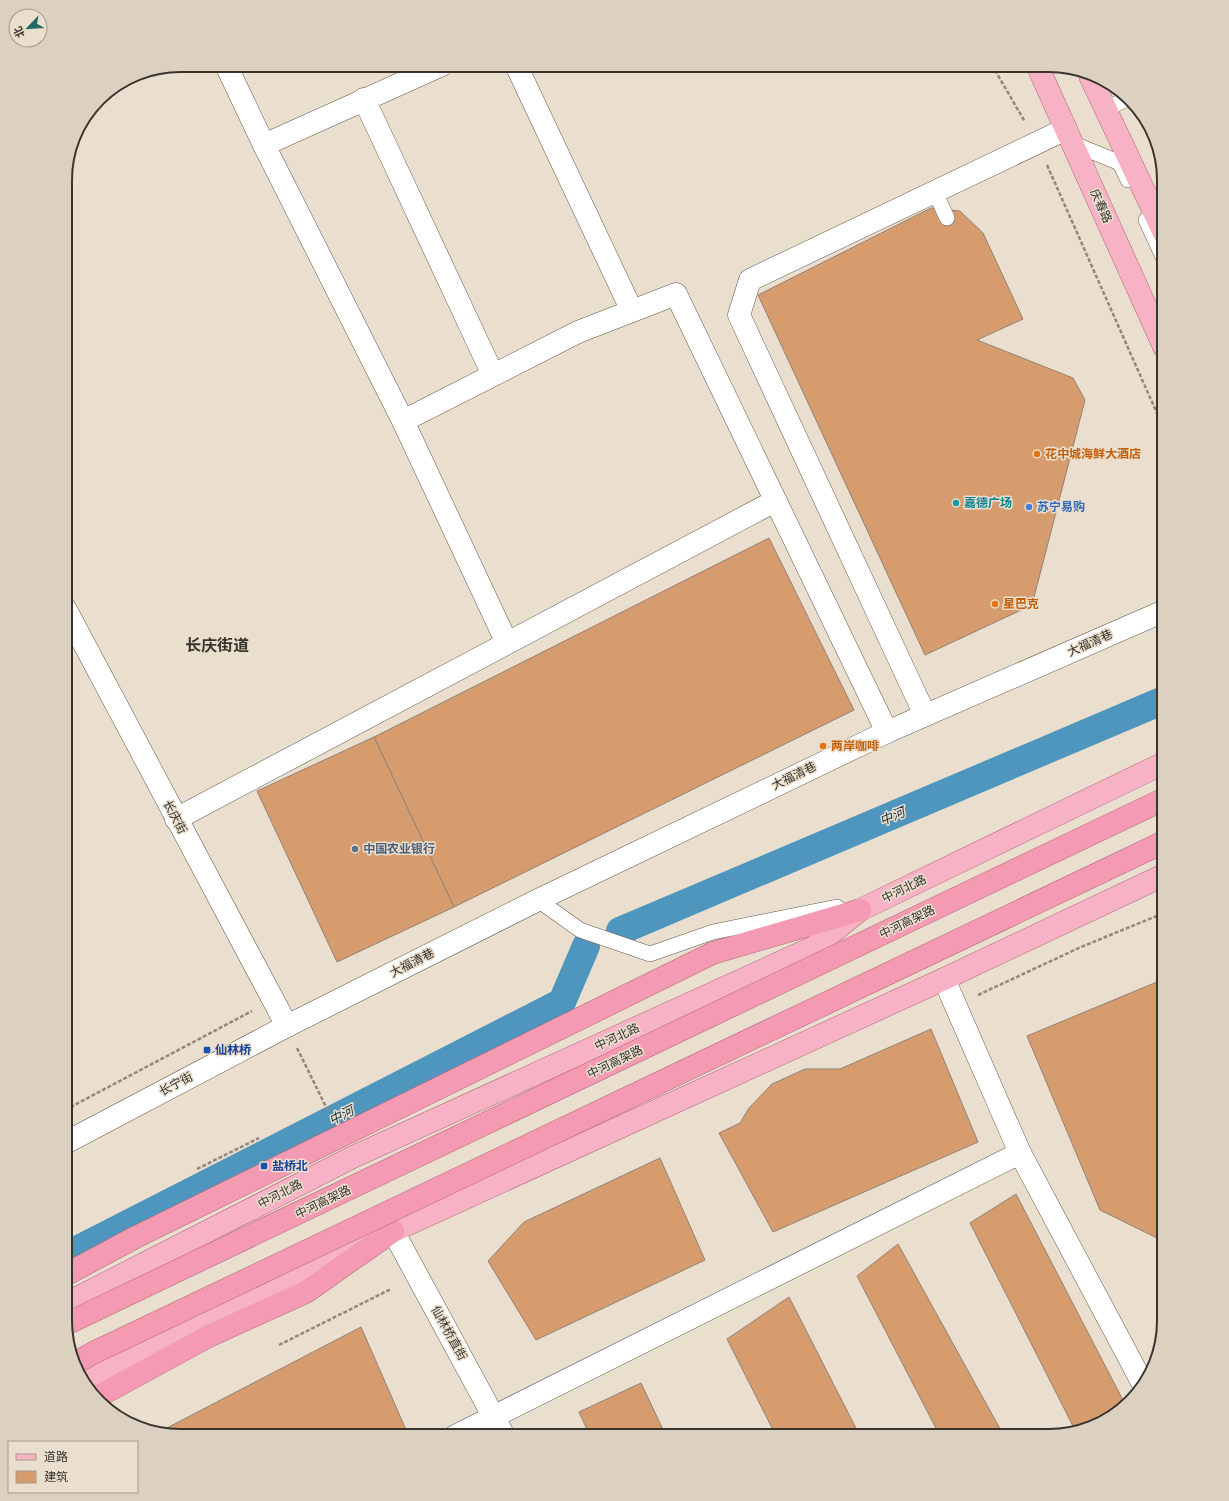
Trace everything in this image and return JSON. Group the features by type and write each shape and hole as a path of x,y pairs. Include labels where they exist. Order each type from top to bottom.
{"highway":[{"name":"中河高架路","path":"72,1321 1157,802"},
{"path":"80,1361 100,1350 1157,845"},
{"path":"72,1271 136,1237 713,952 860,910"},
{"path":"102,1395 209,1336 306,1292 393,1231"}],"main road":[{"name":"庆春路","path":"1040,72 1157,331"},
{"path":"1092,81 1157,218"},
{"name":"中河北路","path":"72,1300 353,1157 814,947 860,910 1157,766"},
{"path":"89,1378 201,1319 944,979 1157,879"}],"street":[{"path":"229,72 264,145 403,421 507,643"},
{"path":"264,145 426,72"},
{"path":"519,72 632,311"},
{"path":"364,99 493,375"},
{"path":"925,715 739,315 750,280 1037,143 1070,137"},
{"path":"403,421 578,332 676,294 887,732"},
{"path":"176,819 775,501"},
{"name":"大福清巷","path":"287,1026 538,900 887,732 1157,614"},
{"name":"长庆街","path":"72,621 287,1026"},
{"path":"944,979 1020,1153 1140,1378"},
{"name":"长宁街","path":"72,1139 287,1026"},
{"path":"470,1429 1020,1153"},
{"name":"仙林桥直街","path":"393,1231 501,1429"}],"lane":[{"path":"1105,110 1122,101"},
{"path":"1070,137 1120,163 1157,244"},
{"path":"935,192 947,218"},
{"path":"538,900 580,930 650,954 713,932 889,896"}],"path":[{"path":"996,72 1037,143 1157,413"},
{"path":"956,1006 1081,947 1157,916"},
{"path":"72,1106 273,1000"},
{"path":"305,1063 332,1119"},
{"path":"197,1169 259,1138"},
{"path":"279,1345 391,1289"}],"building":[{"name":"嘉德广场","path":"931,208 960,211 983,233 1023,319 977,340 1073,378 1085,400 1032,605 925,655 758,295"},
{"path":"769,538 854,710 454,907 374,737"},
{"name":"中国农业银行","path":"374,737 454,907 337,962 257,791"},
{"path":"1157,982 1157,1238 1100,1210 1027,1036"},
{"path":"931,1029 978,1142 773,1232 719,1133 740,1123 749,1108 772,1084 805,1069 840,1069"},
{"path":"660,1158 705,1260 536,1340 488,1261 524,1222"},
{"path":"1016,1194 1123,1399 1115,1407 1090,1421 1073,1426 970,1223"},
{"path":"898,1244 1000,1429 936,1429 857,1276"},
{"path":"789,1297 856,1429 772,1429 727,1339"},
{"path":"361,1327 406,1429 180,1429 167,1428"},
{"path":"641,1383 663,1429 587,1429 579,1412"}],"waterway":[{"name":"中河","path":"620,931 1157,703"},
{"name":"中河","path":"72,1252 562,1002 586,946"}],"place":[{"name":"花中城海鲜大酒店","path":"1037,454"},
{"name":"嘉德广场","path":"956,503"},
{"name":"苏宁易购","path":"1029,507"},
{"name":"星巴克","path":"995,604"},
{"name":"两岸咖啡","path":"823,746"},
{"name":"中国农业银行","path":"355,849"},
{"name":"仙林桥","path":"207,1050"},
{"name":"盐桥北","path":"264,1166"}],"district":[{"name":"长庆街道","path":"217,645"}]}
